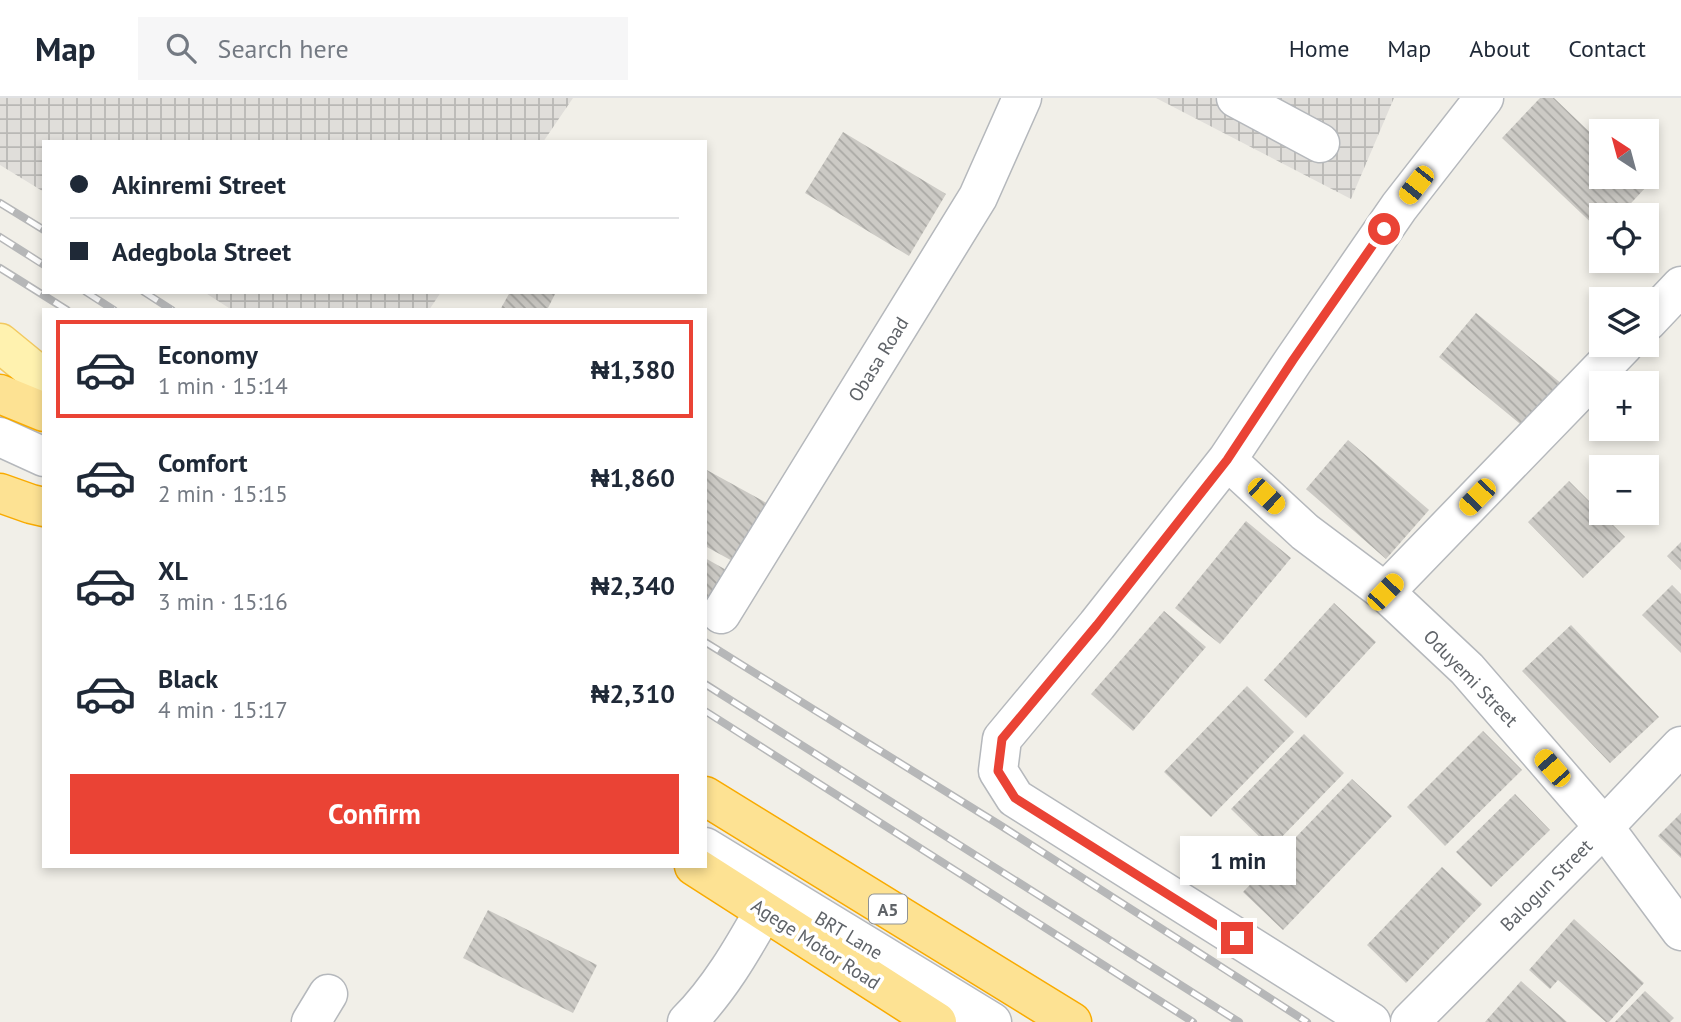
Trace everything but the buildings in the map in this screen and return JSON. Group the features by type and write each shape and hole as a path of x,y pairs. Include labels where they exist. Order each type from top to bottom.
{"highway":[{"path":"0,394 42,411"},
{"path":"0,493 42,507"},
{"name":"A5","path":"707,797 1072,1022"},
{"name":"Agege Motor Road","path":"697,868 937,1022"}],"main road":[{"path":"0,343 42,377"}],"street":[{"name":"Obasa Road","path":"721,614 978,197 1022,98"},
{"path":"1236,98 1320,143"},
{"path":"1371,1022 1015,798 998,771 1002,739 1097,625 1227,460 1399,207 1484,98"},
{"path":"1659,309 1681,286"},
{"path":"1385,592 1612,357"},
{"path":"0,438 42,456"},
{"name":"Oduyemi Street","path":"1227,460 1305,532 1385,592 1467,669 1604,827 1681,931"},
{"name":"Balogun Street","path":"1410,1022 1681,746"},
{"name":"BRT Lane","path":"707,848 992,1022"},
{"path":"687,1022 741,953 764,911"}],"shaded area":[{"path":"0,98 573,98 544,140 42,140 42,191 0,165"},
{"path":"1156,98 1394,98 1351,199"},
{"path":"207,294 440,294 430,308 229,308"}],"railway":[{"path":"0,203 42,229"},
{"path":"0,237 42,264"},
{"path":"0,268 64,308"},
{"path":"89,294 111,308"},
{"path":"147,294 169,308"},
{"path":"707,643 1003,827 1307,1022"},
{"path":"707,685 1239,1022"},
{"path":"707,712 1193,1022"}],"route":[{"path":"1237,938 1015,798 998,771 1002,739 1097,625 1227,460 1384,229"}]}
